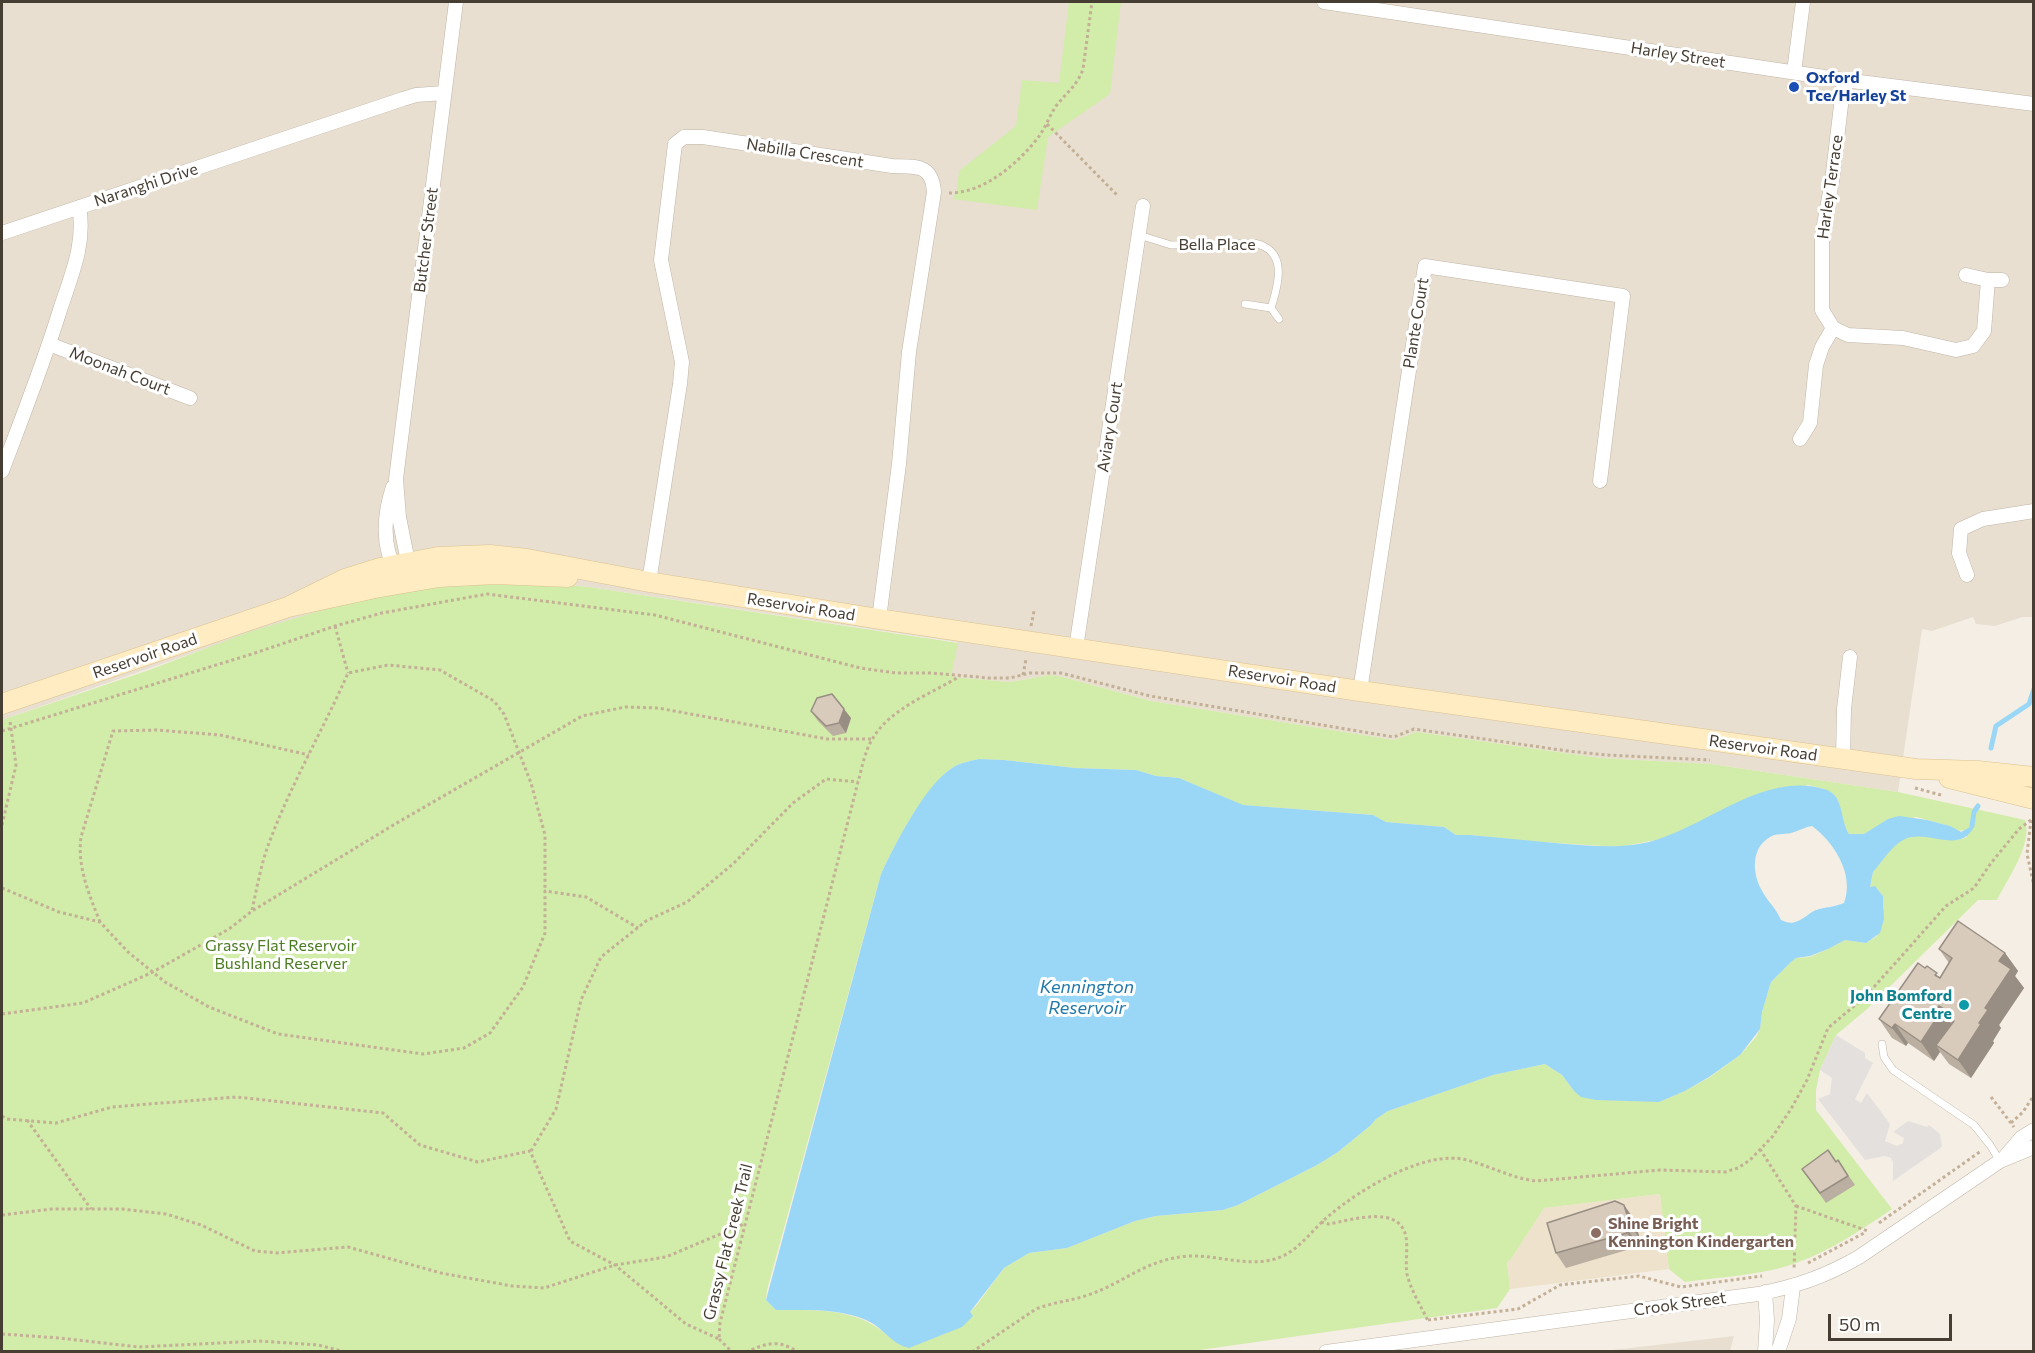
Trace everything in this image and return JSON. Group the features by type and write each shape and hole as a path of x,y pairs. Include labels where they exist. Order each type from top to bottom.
{"main road":[{"name":"Reservoir Road","path":"288,607 345,579 400,564 438,556 490,555 526,559 649,582 879,619 1360,691 1843,759 1912,778 2034,799"},
{"name":"Reservoir Road","path":"3,704 288,607 404,583 448,576 495,574 649,582"},
{"name":"Reservoir Road","path":"1912,778 1978,771 2034,777"}],"street":[{"name":"Butcher Street","path":"404,583 400,564 386,537 385,518 396,479 456,2"},
{"name":"Harley Street","path":"1324,2 1398,7 1844,80 2034,104"},
{"path":"1794,72 1803,2"},
{"name":"Harley Terrace","path":"1833,328 1822,310 1822,236 1832,181 1844,80"},
{"name":"Naranghi Drive","path":"2,471 49,344 78,255 82,222 79,207 403,99 416,95 444,93"},
{"name":"Nabilla Crescent","path":"649,582 682,362 661,260 673,171 673,149 678,140 684,137 703,137 892,166 917,167 930,174 934,192"},
{"path":"879,619 899,464 909,352 934,192"},
{"name":"Aviary Court","path":"1076,648 1143,206"},
{"path":"2,233 79,207"},
{"name":"Plante Court","path":"1360,691 1425,267 1623,296 1600,481"},
{"path":"1800,439 1810,423 1816,364 1822,346 1833,328 1848,335 1904,338 1956,350 1973,346 1984,331 1995,280 1966,275"},
{"name":"Moonah Court","path":"49,344 190,398"},
{"path":"1967,575 1959,552 1961,530 1983,519 2034,511"},
{"path":"1843,759 1844,709 1850,657"},
{"name":"Crook Street","path":"2000,1161 2021,1138 2034,1130"},
{"name":"Crook Street","path":"1326,1352 1793,1287 1819,1278 1859,1257 2000,1161 2034,1148"},
{"path":"1778,1352 1789,1319 1793,1287"},
{"path":"1765,1352 1766,1292"}],"lane":[{"name":"Bella Place","path":"1139,235 1171,245 1254,243 1263,245 1277,256 1279,264 1271,308"},
{"path":"1245,304 1271,308 1279,319"},
{"path":"1882,1044 1884,1058 1893,1070 1974,1125 1990,1144 2000,1161"}],"path":[{"path":"934,192 956,193 979,186 1004,172 1039,136 1058,104 1079,80 1083,69 1092,2"},
{"path":"1047,124 1118,196"},
{"path":"2,731 335,626 382,613 487,594 654,615 860,668 896,673 1010,678 1030,673 1061,673 1150,696 1394,737 1414,729 1568,752 1712,760"},
{"path":"252,911 268,846 287,800 348,673 335,626"},
{"path":"309,755 220,735 157,730 113,731 81,837 79,851 86,887 100,922 128,952 165,982 209,1007 278,1034 423,1054 464,1048 490,1033 523,987 545,933 545,835 531,783 504,714 494,701 440,670 388,665 348,673"},
{"name":"Grassy Flat Creek Trail","path":"530,1151 570,1241 615,1265 686,1324 719,1339 720,1323 744,1224 858,782 871,740 882,724 903,709 962,675"},
{"path":"2,825 16,765 12,728 3,704"},
{"path":"2,1014 84,1003 152,972 229,929 252,911 395,824 582,716 625,707 658,708 827,739 871,740"},
{"path":"1912,778 1951,797"},
{"path":"2,1116 7,1119 56,1123 112,1107 237,1097 383,1113 420,1145 478,1162 530,1151 556,1109 581,1000 601,957 646,921 687,902 733,864 793,803 826,779 858,782"},
{"path":"972,1352 1036,1309 1088,1295 1145,1266 1191,1256 1249,1262 1278,1258 1296,1248 1321,1222 1368,1187 1413,1166 1432,1161 1465,1159 1518,1179 1553,1181 1660,1170 1725,1172 1738,1168 1760,1149 1782,1124 1807,1080 1828,1028 1866,996 1946,906 1974,888 2019,829 2030,819 2032,825 2027,854 2034,886"},
{"path":"2,888 59,912 100,922"},
{"path":"545,891 586,897 638,928"},
{"path":"1991,1097 2011,1123 2023,1112 2034,1095"},
{"path":"27,1120 91,1209"},
{"path":"1877,1224 1990,1144"},
{"path":"1760,1149 1796,1206 1793,1287"},
{"path":"1785,1271 1826,1254 1868,1231 1796,1206"},
{"path":"2,1215 52,1209 122,1209 166,1214 201,1225 255,1251 277,1253 348,1247 441,1273 512,1286 544,1288 615,1265 666,1257 744,1224"},
{"path":"1321,1222 1329,1224 1377,1216 1392,1219 1403,1227 1407,1240 1408,1277 1428,1320 1432,1338"},
{"path":"1428,1320 1518,1309 1560,1285 1639,1275 1681,1287 1768,1275"},
{"path":"2,1334 139,1347 259,1341 318,1345 346,1352"},
{"path":"719,1339 732,1352"},
{"path":"746,1352 770,1344 783,1343 798,1352"}],"shaded area":[{"path":"2,2 2033,2 2033,617 2022,617 1995,626 1976,624 1973,617 1932,631 1922,629 1898,792 1711,764 1600,758 1417,732 1394,740 1151,701 1050,675 1010,682 950,677 957,642 589,587 518,580 210,647 2,720"},
{"path":"1836,1035 1865,1053 1865,1058 1873,1063 1855,1099 1861,1103 1867,1093 1890,1124 1885,1141 1897,1146 1903,1143 1904,1138 1893,1132 1908,1121 1927,1127 1929,1125 1940,1134 1942,1147 1893,1181 1891,1158 1885,1156 1865,1160 1818,1099 1830,1094 1832,1078 1820,1070"},
{"name":"Shine Bright Kennington Kindergarten","path":"1660,1194 1669,1269 1510,1289 1507,1261 1511,1259 1544,1208"},
{"path":"1734,1336 1730,1351 1604,1351"}],"green space":[{"path":"1069,2 1121,2 1110,94 1048,137 1037,210 953,199 957,189 959,171 1016,126 1022,80 1059,83"},
{"name":"Grassy Flat Reservoir Bushland Reserver","path":"518,580 589,587 958,643 951,677 1010,682 1050,675 1151,701 1394,740 1417,732 1600,758 1711,764 1898,792 2025,820 2026,840 2018,861 1997,900 1978,900 1867,1009 1836,1035 1820,1070 1816,1090 1816,1110 1892,1209 1850,1237 1789,1266 1685,1282 1669,1269 1660,1194 1544,1208 1507,1262 1510,1289 1497,1308 1192,1351 2,1351 2,720 149,670 249,632 408,587","holes":["1004,760 1075,768 1136,770 1156,776 1179,778 1242,805 1373,815 1386,822 1444,827 1456,835 1525,841 1619,847 1661,839 1808,785 1822,789 1836,797 1849,834 1864,834 1875,828 1916,817 1950,826 1956,831 1965,830 1967,837 1952,840 1914,836 1896,844 1873,872 1870,888 1877,888 1883,896 1884,908 1877,936 1866,943 1845,940 1810,957 1796,958 1771,982 1762,1012 1760,1029 1740,1055 1710,1077 1659,1102 1574,1091 1562,1075 1545,1064 1493,1075 1388,1111 1338,1152 1238,1205 1223,1210 1156,1216 1135,1221 1067,1248 1029,1253 1004,1268 976,1306 947,1333 930,1339 889,1337 864,1320 836,1312 776,1310 766,1300 767,1290 881,874 912,816 942,776 955,766 968,761"]}],"water":[{"name":"Kennington Reservoir","path":"979,759 1075,768 1136,770 1156,776 1179,778 1243,805 1373,815 1386,822 1444,827 1456,835 1584,845 1630,845 1662,838 1753,795 1776,788 1800,785 1824,789 1835,796 1849,834 1864,834 1888,819 1899,816 1927,820 1950,826 1961,832 1974,827 1968,835 1960,839 1914,837 1905,839 1896,845 1873,872 1870,887 1875,886 1883,896 1884,919 1880,933 1866,943 1845,940 1828,949 1810,956 1796,958 1791,962 1771,982 1762,1012 1760,1029 1740,1055 1685,1091 1659,1102 1596,1100 1581,1097 1562,1075 1545,1064 1493,1075 1388,1111 1338,1152 1238,1205 1223,1210 1156,1216 1135,1221 1067,1248 1029,1253 1004,1268 970,1312 973,1316 962,1327 909,1348 897,1343 872,1323 856,1316 822,1310 776,1310 766,1300 881,874 902,832 931,788 952,768 961,763","holes":["1812,826 1835,850 1845,871 1847,892 1844,903 1816,910 1793,923 1781,920 1763,893 1756,875 1755,860 1760,846 1774,835 1791,833 1807,827"]}],"building":[{"path":"832,694 844,709 839,723 826,726 811,711 817,698"},
{"path":"1958,921 2005,953 1999,961 2011,969 1985,1008 1988,1010 1979,1023 1981,1024 1958,1060 1936,1045 1954,1021 1948,1017 1950,1013 1939,1006 1932,1017 1936,1019 1921,1042 1895,1024 1892,1028 1879,1019 1918,963 1925,968 1927,966 1940,978 1952,958 1939,949"},
{"path":"1828,1150 1836,1162 1838,1160 1848,1176 1820,1193 1802,1169"},
{"path":"1615,1201 1624,1205 1630,1225 1625,1226 1627,1233 1556,1253 1547,1223"},
{"path":"1865,1351 1865,1352 1830,1352"}],"waterway":[{"path":"1991,748 1996,726 2029,704 2034,689"},
{"path":"1972,826 1974,812 1978,806"}],"place":[{"name":"Oxford Tce/Harley St","path":"1794,87"},
{"name":"John Bomford Centre","path":"1964,1005"},
{"name":"Shine Bright Kennington Kindergarten","path":"1596,1233"}]}
